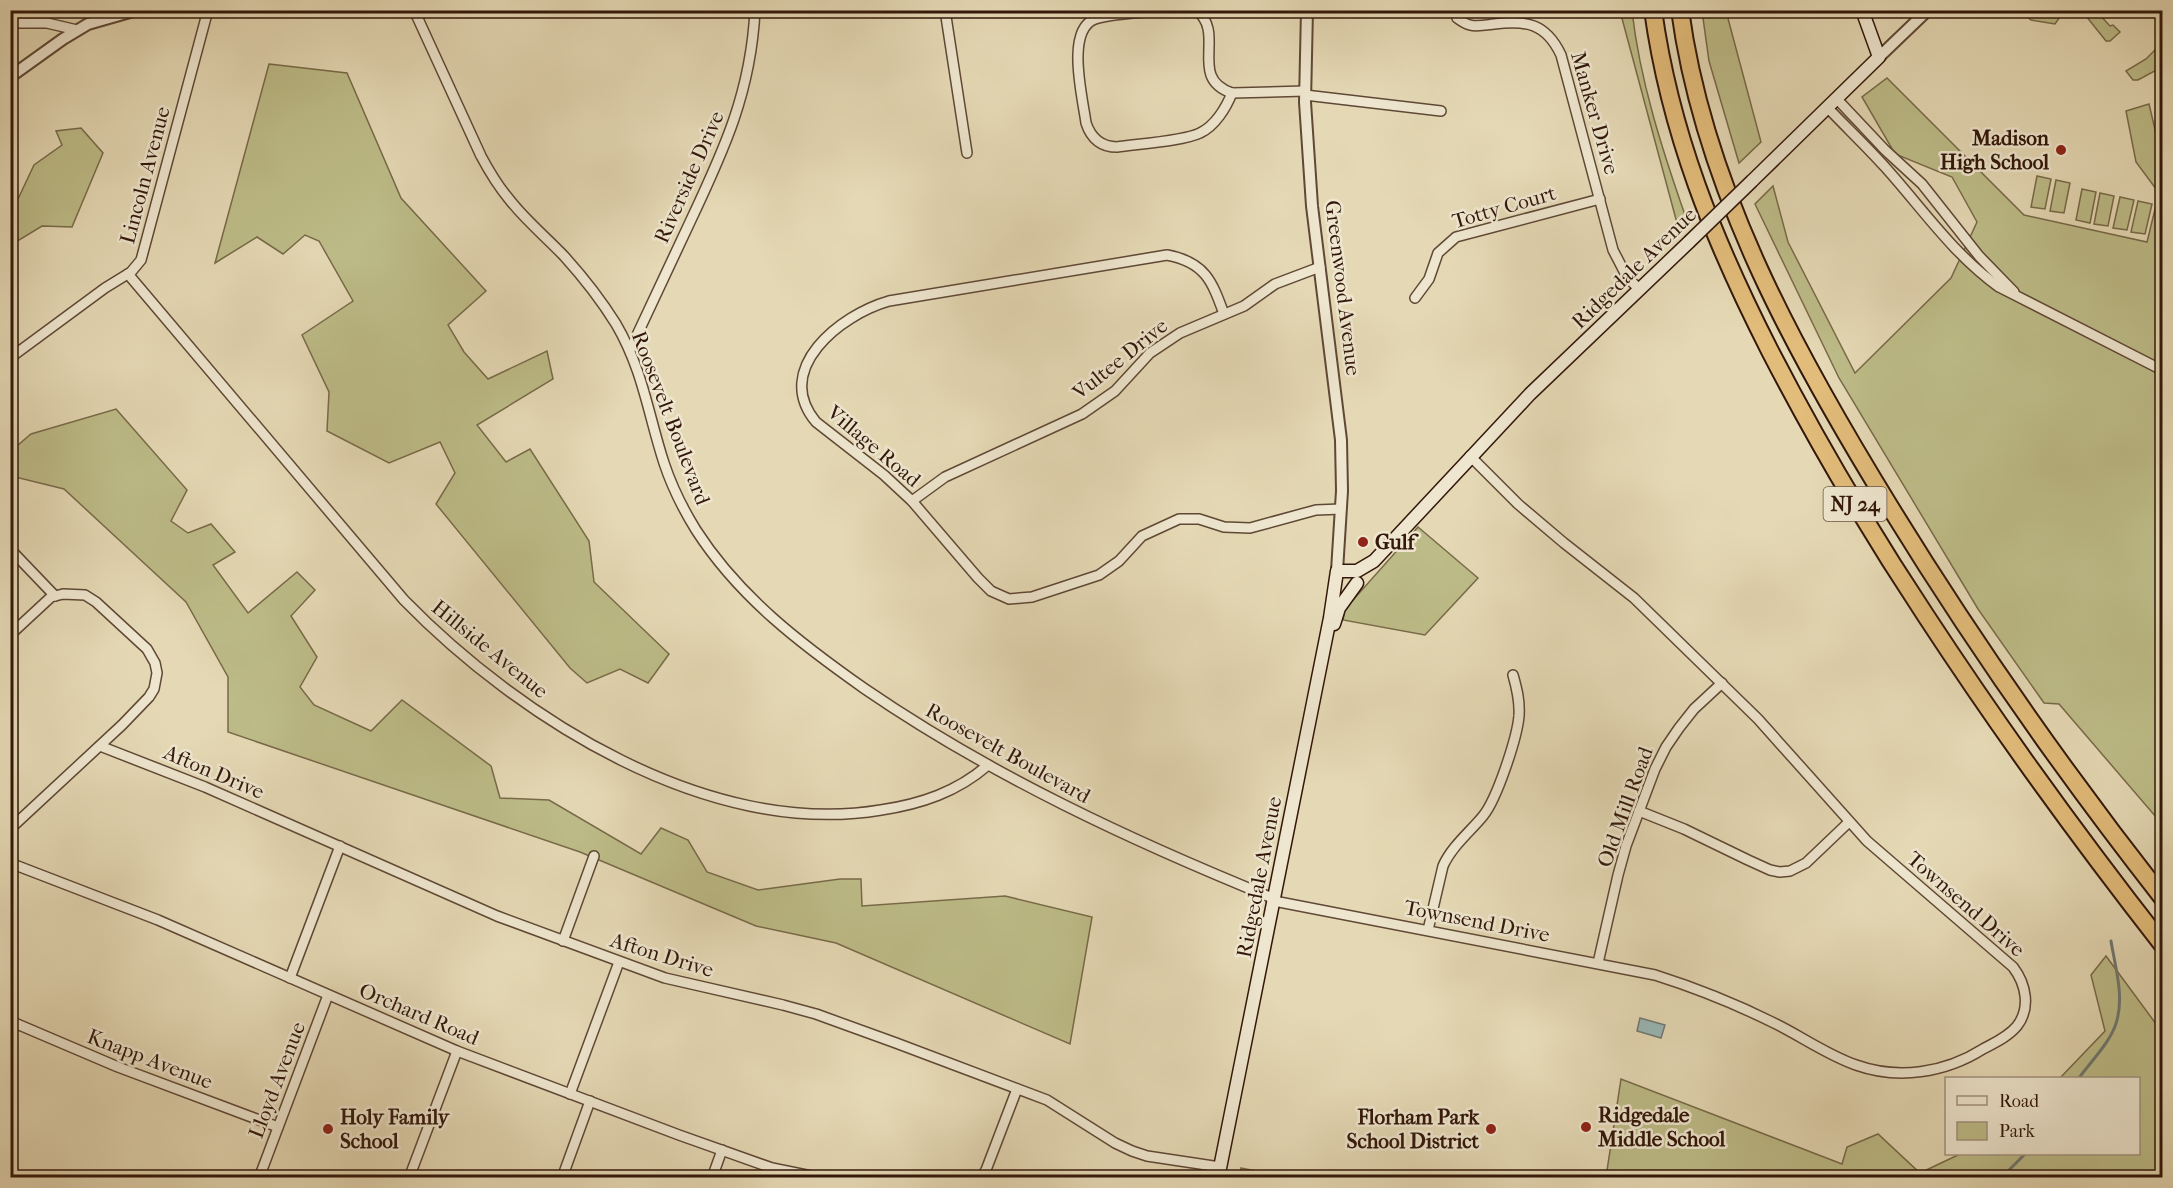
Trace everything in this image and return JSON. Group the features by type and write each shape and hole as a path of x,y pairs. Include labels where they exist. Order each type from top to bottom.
{"highway":[{"name":"NJ 24","path":"1653,10 1669,99 1686,158 1706,213 1752,314 1805,416 1873,534 1949,651 2033,774 2163,944"},
{"name":"NJ 24","path":"1680,10 1695,91 1711,147 1730,200 1755,258 1810,370 1871,476 1974,638 2081,790 2163,897"}],"main road":[{"path":"1862,10 1879,57"},
{"name":"Ridgedale Avenue","path":"1219,1172 1327,632 1337,571 1357,571 1374,561 1530,394 1879,57"},
{"name":"Ridgedale Avenue","path":"1327,632 1335,622 1340,608 1358,583 1374,567 1374,561"},
{"path":"1334,584 1346,586 1358,583"}],"street":[{"path":"10,77 77,30 101,19 137,10"},
{"name":"Lincoln Avenue","path":"10,358 105,288 128,274 141,260 208,10"},
{"name":"Roosevelt Boulevard","path":"414,10 481,156 492,175 524,217 583,278 606,309 630,350 640,374 664,463 681,505 698,533 735,582 778,623 827,662 895,709 988,765 1116,831 1274,900"},
{"name":"Riverside Drive","path":"630,350 733,126 750,60 755,10"},
{"path":"945,10 967,153"},
{"path":"1173,10 1096,19 1084,27 1080,33 1077,52 1086,123 1093,137 1113,147 1194,135 1212,124 1223,111 1232,93"},
{"path":"1196,10 1203,16 1210,30 1208,59 1213,81 1218,87 1232,93 1305,93 1441,111"},
{"name":"Greenwood Avenue","path":"1307,10 1305,93 1312,206 1341,440 1341,509 1337,571"},
{"name":"Ridgedale Avenue","path":"1879,57 1928,10"},
{"name":"Manker Drive","path":"1457,18 1475,26 1525,22 1551,38 1561,54 1613,250 1627,277 1640,290"},
{"path":"10,23 47,23 77,30"},
{"path":"1832,103 1922,184 1979,256 2016,294"},
{"path":"1832,103 1946,240 1971,265 1999,287 2163,370"},
{"name":"Totty Court","path":"1415,298 1429,279 1438,253 1456,237 1600,199"},
{"name":"Village Road","path":"1224,314 1208,275 1190,262 1167,255 889,301 862,311 830,334 811,356 802,378 802,396 816,422 876,468 912,501 978,578 999,596 1019,599 1032,597 1099,575 1119,561 1142,536 1179,519 1199,519 1224,528 1240,529 1316,510 1341,509"},
{"name":"Vultee Drive","path":"912,501 945,477 1082,414 1115,391 1150,353 1190,327 1244,306 1275,284 1320,267"},
{"name":"Hillside Avenue","path":"128,274 396,591 424,620 493,680 550,720 588,742 644,771 702,793 742,805 790,813 843,815 909,805 959,786 988,765"},
{"name":"Townsend Drive","path":"1274,900 1655,975 1709,994 1777,1024 1845,1060 1869,1069 1905,1073 1937,1069 1971,1057 2008,1034 2019,1023 2025,1004 2023,984 2013,967 1867,841 1758,718 1634,598 1518,504 1470,456"},
{"path":"10,549 55,596"},
{"path":"10,635 55,596 75,593 92,599 147,649 155,663 156,681 149,697 10,829"},
{"path":"1428,930 1447,856 1485,814 1497,788 1516,732 1519,698 1513,675"},
{"name":"Old Mill Road","path":"1598,963 1618,875 1639,812 1666,747 1694,709 1722,683"},
{"name":"Afton Drive","path":"100,746 188,779 497,916 665,978 816,1014 1057,1105 1115,1143 1132,1151 1219,1172"},
{"path":"1639,812 1695,834 1763,867 1780,872 1790,871 1806,863 1849,822"},
{"path":"290,978 340,846"},
{"path":"563,941 594,856"},
{"name":"Orchard Road","path":"10,863 158,920 456,1051 772,1168 821,1178"},
{"path":"570,1094 619,962"},
{"name":"Lloyd Avenue","path":"259,1178 328,995"},
{"name":"Knapp Avenue","path":"10,1021 118,1067 278,1127"},
{"path":"409,1178 456,1051"},
{"path":"981,1178 1017,1089"},
{"path":"561,1178 590,1101"},
{"path":"712,1178 722,1150"}],"green space":[{"path":"1620,11 1632,11 1646,89 1685,215 1677,223"},
{"path":"1702,11 1726,11 1761,142 1739,163 1709,61"},
{"path":"2020,11 2064,11 2055,24 2031,20"},
{"path":"2082,11 2096,11 2110,26 2113,25 2120,32 2110,41 2106,41"},
{"path":"2162,43 2162,67 2138,80 2133,80 2126,71 2146,59"},
{"path":"269,64 347,73 401,198 486,291 448,325 464,352 488,379 547,351 553,379 477,425 506,462 530,449 589,541 594,582 669,654 648,683 620,669 587,683 570,668 436,504 455,473 440,442 389,463 327,431 329,392 302,335 353,301 319,241 305,235 283,254 257,237 215,263"},
{"path":"1887,78 2024,215 2147,242 2159,193 2136,162 2126,111 2149,104 2162,159 2162,824 2059,704 2044,703 1978,609 1839,378 1755,204 1773,186 1788,242 1855,373 1951,278 1977,222 1952,177 1895,154 1862,97"},
{"path":"81,128 103,153 72,227 42,226 11,245 11,214 34,165 62,145 56,131"},
{"path":"2037,176 2051,179 2045,209 2031,207"},
{"path":"2056,180 2070,183 2064,213 2050,211"},
{"path":"2082,189 2096,192 2090,223 2076,220"},
{"path":"2100,193 2114,196 2108,226 2094,224"},
{"path":"2120,197 2134,200 2127,230 2113,228"},
{"path":"2138,201 2152,204 2145,234 2131,232"},
{"path":"116,409 187,490 171,521 188,533 211,524 235,552 213,565 248,613 297,572 315,590 291,616 317,657 300,687 314,705 371,731 402,700 491,766 500,798 549,800 641,854 661,828 688,840 707,872 758,890 840,879 861,879 862,906 1005,896 1092,917 1070,1044 836,943 756,926 580,852 228,732 228,677 186,602 64,489 11,476 11,451 31,434"},
{"path":"1418,527 1478,578 1425,635 1343,620 1345,609"},
{"path":"2106,956 2162,1032 2162,1177 1606,1177 1621,1079 1842,1164 1847,1147 1878,1134 1920,1173 1958,1155 2140,1155 2140,1077 2061,1077 2105,1031 2091,975"},
{"path":"1241,1168 1285,1177 1240,1177"}],"water":[{"path":"1640,1018 1665,1025 1661,1038 1637,1031"}],"waterway":[{"path":"2080,1077 2106,1043 2117,1020 2120,1001 2111,941"},
{"path":"1997,1178 2004,1175 2024,1155"}],"place":[{"name":"Madison High School","path":"2061,150"},
{"name":"Gulf","path":"1363,542"},
{"name":"Ridgedale Middle School","path":"1586,1127"},
{"name":"Holy Family School","path":"328,1129"},
{"name":"Florham Park School District","path":"1491,1129"}]}
